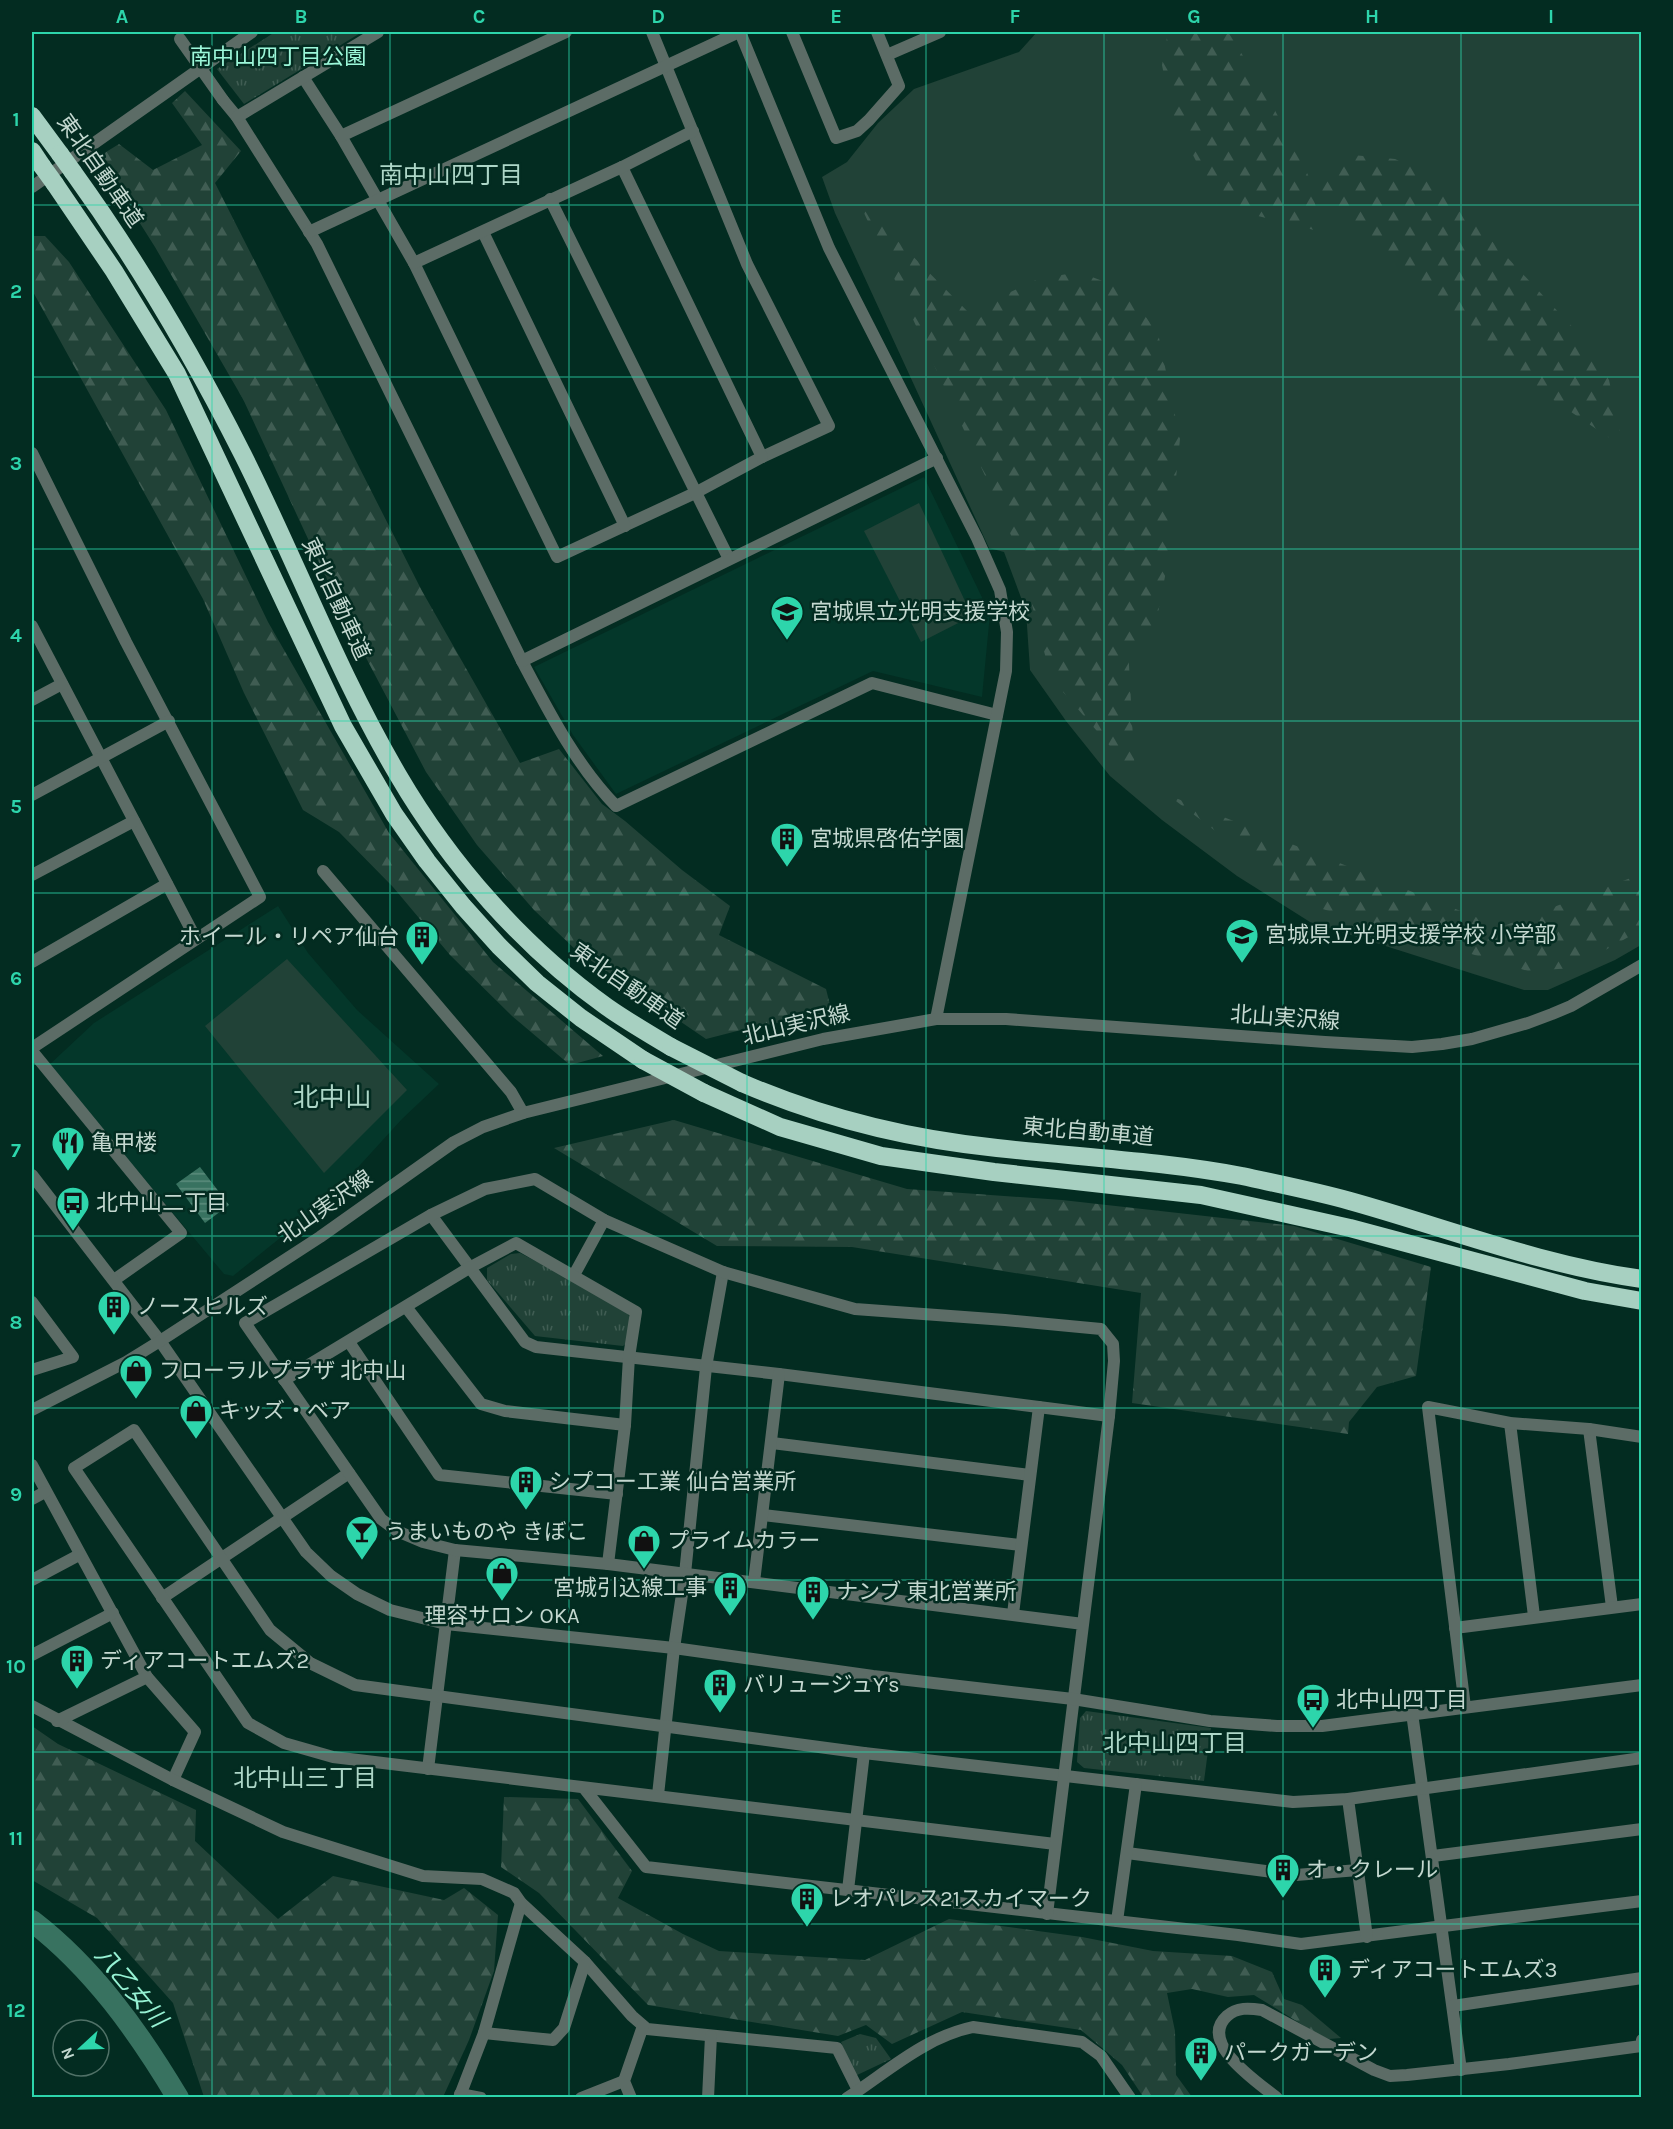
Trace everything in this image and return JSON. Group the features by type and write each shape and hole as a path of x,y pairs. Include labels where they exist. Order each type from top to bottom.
{"highway":[{"name":"東北自動車道","path":"32,116 113,228 180,335 243,456 336,657 399,777 432,827 493,904 536,949 607,1007 671,1047 742,1083 822,1113 898,1132 996,1148 1144,1161 1294,1187 1542,1258 1641,1279"},
{"name":"東北自動車道","path":"37,159 114,271 177,374 343,726 394,814 441,879 499,946 537,982 580,1017 643,1060 704,1093 780,1127 881,1156 983,1171 1201,1195 1350,1228 1573,1288 1641,1301"}],"street":[{"path":"32,187 252,32"},
{"path":"237,117 378,32"},
{"path":"341,136 566,32"},
{"path":"303,77 341,136 414,263 557,557 695,493 762,457 829,426 747,264 652,32"},
{"path":"309,232 666,64 740,32 829,248 937,458 1000,590 1006,641 1006,671 936,1019"},
{"path":"792,32 836,138 857,131 899,86 878,32"},
{"path":"887,55 940,32"},
{"path":"176,35 237,117 309,232 557,727 601,791 616,806 872,683 997,715"},
{"path":"414,263 622,167 693,131"},
{"path":"622,167 762,457"},
{"path":"550,199 729,559"},
{"path":"483,232 625,526"},
{"path":"32,453 126,642 260,897 32,1050 181,1233 114,1280"},
{"path":"522,661 937,458"},
{"path":"32,626 196,939"},
{"path":"32,700 62,684"},
{"path":"32,795 169,721"},
{"path":"32,875 134,821"},
{"path":"323,871 512,1092 524,1113"},
{"path":"32,962 167,884"},
{"name":"北山実沢線","path":"32,1410 126,1362 160,1341 320,1237 454,1142 483,1127 524,1113 823,1039 936,1019 1006,1019 1412,1047 1472,1039 1528,1023 1571,1006 1641,965"},
{"path":"32,1175 160,1341 306,1552 331,1576 357,1594 390,1610 446,1624 674,1648 873,1676 1073,1699 1210,1721 1277,1726 1322,1726 1641,1685"},
{"path":"1047,1914 1109,1416 1114,1361 1113,1344 1101,1329 855,1309 723,1272 604,1220 535,1179 485,1189 431,1215 245,1323 381,1519 397,1531 423,1542 455,1550 608,1564 1083,1624"},
{"path":"431,1215 525,1342 536,1347 779,1374 1109,1416"},
{"path":"574,1275 604,1220"},
{"path":"284,1380 469,1268 516,1243 574,1275 636,1312 629,1357 625,1425 608,1564"},
{"path":"658,1795 674,1648 685,1574 706,1366 723,1272"},
{"path":"32,1302 72,1357 32,1370"},
{"path":"406,1307 481,1404 505,1412 625,1425"},
{"path":"349,1342 439,1474 617,1494"},
{"path":"754,1582 779,1374"},
{"path":"1013,1614 1039,1407"},
{"path":"1465,1707 1428,1407 1510,1423 1589,1429 1641,1437"},
{"path":"1510,1423 1534,1616"},
{"path":"1589,1429 1612,1607"},
{"path":"1055,1844 333,1757 284,1743 248,1723 74,1468 134,1430 270,1630 310,1664 355,1685 437,1698 864,1753 1293,1802 1348,1799 1641,1758"},
{"path":"772,1443 1030,1475"},
{"path":"32,1465 147,1677 195,1732 173,1780"},
{"path":"162,1598 349,1473"},
{"path":"32,1499 45,1492"},
{"path":"763,1515 1020,1545"},
{"path":"428,1769 455,1550"},
{"path":"32,1580 79,1555"},
{"path":"1455,1628 1641,1604"},
{"path":"32,1655 113,1613"},
{"path":"57,1721 147,1677"},
{"path":"32,1706 173,1780 283,1832 423,1876 482,1879 514,1893 521,1904 585,1962 646,2029 837,2048 852,2094 878,2074 943,2036 973,2027 1082,2042 1101,2056 1130,2097"},
{"path":"1412,1713 1461,2070"},
{"path":"848,1890 864,1753"},
{"path":"1117,1921 1136,1784"},
{"path":"584,1788 646,1867 1301,1944 1641,1901"},
{"path":"1348,1799 1367,1937"},
{"path":"1432,1856 1641,1829"},
{"path":"1127,1853 1296,1875 1358,1870"},
{"path":"481,2097 459,2096 484,2033 521,1904"},
{"path":"484,2033 553,2040 564,2028 585,1962"},
{"path":"1452,2006 1641,1978"},
{"path":"1277,2097 1233,2061 1221,2045 1222,2020 1232,2011 1247,2007 1262,2010 1374,2070 1390,2076 1461,2070 1641,2046 1641,2040"},
{"path":"631,2097 624,2081 643,2026"},
{"path":"708,2097 711,2036"},
{"path":"581,2097 624,2081"}],"shaded area":[{"name":"宮城県立光明支援学校","path":"924,477 990,614 982,697 873,671 616,794 573,735 534,667"},
{"path":"278,906 308,953 357,1010 439,1084 402,1119 330,1198 233,1276 224,1274 49,1065 94,1023"},
{"path":"200,1167 229,1205 205,1223 176,1184"}],"green space":[{"name":"南中山四丁目公園","path":"275,32 362,32 244,104 217,69"},
{"path":"1037,32 1641,32 1641,945 1615,960 1548,990 1524,990 1310,922 1237,876 1162,820 1110,776 1066,721 1030,670 1026,611 1004,552 989,548 835,213 822,177 847,162 878,123 914,89 1019,52"},
{"path":"1168,32 1228,32 1265,91 1308,175 1322,232 1218,206 1171,110 1162,65"},
{"path":"185,91 241,151 215,183 422,591 520,763 559,749 602,804 730,906 719,935 826,989 832,1013 745,1029 706,1039 577,951 534,910 477,845 426,772 342,612 243,399 155,247 98,157 119,144 153,170 202,145 172,103"},
{"path":"1342,154 1395,159 1438,179 1476,224 1578,333 1609,380 1623,447 1488,356 1314,184"},
{"path":"859,202 977,321 1002,296 1038,279 1079,272 1113,285 1133,300 1158,333 1180,439 1167,566 1158,613 1147,639 1128,647 1135,775 1051,678 1019,555 999,506"},
{"path":"32,236 45,236 69,262 166,410 268,622 389,833 493,962 603,1056 570,1065 512,1016 450,955 393,887 339,832 303,810 244,693 203,599 32,290"},
{"path":"919,503 972,616 921,642 864,531"},
{"path":"1168,795 1501,927 1636,876 1641,872 1641,930 1573,968 1528,971 1316,907"},
{"path":"287,959 407,1090 324,1173 205,1026"},
{"path":"674,1120 907,1189 1062,1200 1294,1226 1431,1267 1416,1376 1377,1387 1349,1422 1348,1434 1132,1403 1141,1293 852,1247 717,1246 554,1148"},
{"path":"520,1253 627,1309 630,1320 630,1340 623,1346 535,1336 487,1280 487,1268 511,1254"},
{"path":"1086,1711 1211,1728 1204,1781 1084,1768 1077,1762 1080,1718"},
{"path":"32,1726 58,1744 196,1810 195,1841 278,1919 333,1876 444,1900 464,1888 498,1915 494,1971 469,2040 443,2097 204,2097 173,2003 97,1918 32,1880"},
{"path":"504,1797 578,1799 632,1871 618,1898 719,1951 865,1960 949,1919 1082,1937 1153,1951 1232,1956 1272,1972 1284,1999 1302,2005 1341,2038 1329,2039 1314,2032 1254,1995 1228,1997 1192,1989 1167,1993 1175,2031 1176,2075 1192,2097 1144,2098 1122,2065 1081,2030 962,2012 892,2044 866,2025 838,2036 648,2005 539,1893 501,1867"},
{"path":"860,2034 876,2038 891,2059 855,2076 841,2042"}],"waterway":[{"name":"八乙女川","path":"32,1921 75,1959 113,2002 147,2049 178,2098"}],"place":[{"name":"宮城県立光明支援学校","path":"787,641"},
{"name":"宮城県啓佑学園","path":"787,868"},
{"name":"宮城県立光明支援学校 小学部","path":"1242,964"},
{"name":"ホイール・リペア仙台","path":"422,966"},
{"name":"亀甲楼","path":"68,1172"},
{"name":"北中山二丁目","path":"73,1232"},
{"name":"ノースヒルズ","path":"114,1336"},
{"name":"フローラルプラザ 北中山","path":"136,1400"},
{"name":"キッズ・ベア","path":"196,1440"},
{"name":"シプコー工業 仙台営業所","path":"526,1511"},
{"name":"うまいものや きぼこ","path":"362,1561"},
{"name":"プライムカラー","path":"644,1570"},
{"name":"理容サロン OKA","path":"502,1602"},
{"name":"宮城引込線工事","path":"730,1617"},
{"name":"ナンブ 東北営業所","path":"813,1621"},
{"name":"ディアコートエムズ2","path":"77,1690"},
{"name":"バリュージュY's","path":"720,1714"},
{"name":"北中山四丁目","path":"1313,1729"},
{"name":"オ・クレール","path":"1283,1899"},
{"name":"レオパレス21スカイマーク","path":"807,1928"},
{"name":"ディアコートエムズ3","path":"1325,1999"},
{"name":"パークガーデン","path":"1201,2082"}],"district":[{"name":"南中山四丁目","path":"451,175"},
{"name":"北中山","path":"332,1097"},
{"name":"北中山四丁目","path":"1175,1743"},
{"name":"北中山三丁目","path":"305,1778"}]}
